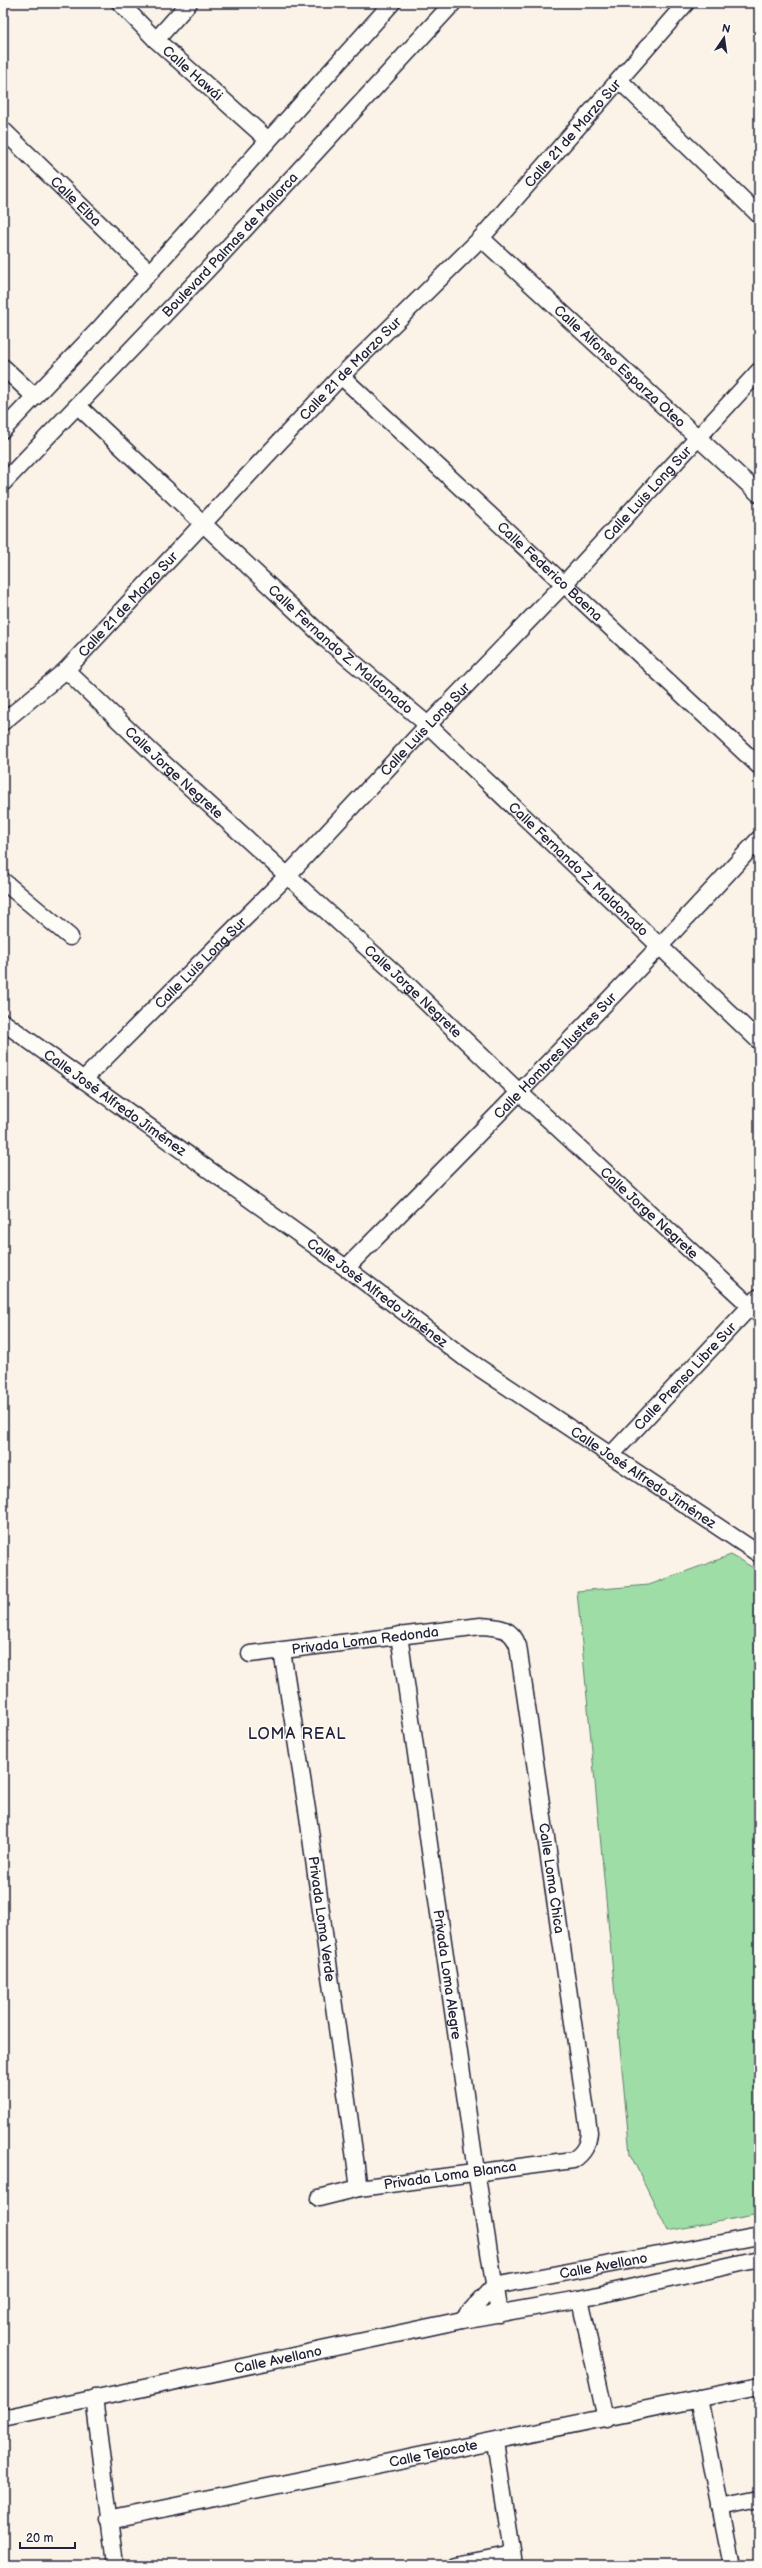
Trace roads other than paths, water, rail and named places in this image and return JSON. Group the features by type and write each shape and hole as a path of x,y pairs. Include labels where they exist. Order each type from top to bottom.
{"street":[{"name":"Calle Hawái","path":"120,3 156,40 268,140"},
{"path":"156,40 189,3"},
{"path":"3,430 150,273 392,3"},
{"name":"Boulevard Palmas de Mallorca","path":"3,483 208,269 453,3"},
{"name":"Calle 21 de Marzo Sur","path":"3,722 66,670 203,526 341,376 481,238 686,3"},
{"path":"619,80 759,215"},
{"name":"Calle Elba","path":"3,130 150,273"},
{"name":"Calle Alfonso Esparza Oteo","path":"481,238 699,437 759,494"},
{"path":"3,367 35,397"},
{"name":"Calle Luis Long Sur","path":"83,1080 288,875 428,725 565,583 759,371"},
{"name":"Calle Federico Baena","path":"341,376 565,583 759,766"},
{"name":"Calle Fernando Z. Maldonado","path":"78,406 203,526 328,641 428,725 659,948 759,1041"},
{"name":"Calle Jorge Negrete","path":"66,670 160,760 408,985 520,1093 756,1306"},
{"name":"Calle Hombres Ilustres Sur","path":"346,1268 520,1093 659,948 759,839"},
{"path":"3,881 70,937"},
{"name":"Calle José Alfredo Jiménez","path":"3,1022 346,1268 466,1359 759,1554"},
{"name":"Calle Prensa Libre Sur","path":"610,1455 756,1306"},
{"name":"Privada Loma Redonda","path":"250,1654 481,1626"},
{"name":"Calle Loma Chica","path":"481,1626 507,1630 514,1636 518,1646 589,2132 588,2143 581,2155"},
{"name":"Privada Loma Alegre","path":"399,1635 476,2171 499,2314"},
{"name":"Privada Loma Verde","path":"282,1651 308,1816 359,2188"},
{"name":"Privada Loma Blanca","path":"319,2198 359,2188 476,2171 573,2160 581,2155"},
{"name":"Calle Avellano","path":"494,2286 759,2236"},
{"name":"Calle Avellano","path":"3,2418 462,2320 580,2299 759,2259"},
{"path":"462,2320 494,2286"},
{"path":"580,2299 606,2419"},
{"name":"Calle Tejocote","path":"108,2520 495,2442 759,2386"},
{"path":"94,2398 108,2520 115,2565"},
{"path":"699,2398 732,2565"},
{"path":"455,2565 513,2559 495,2442"},
{"path":"720,2507 759,2499"}],"district":[{"name":"LOMA REAL","path":"297,1733"}]}
